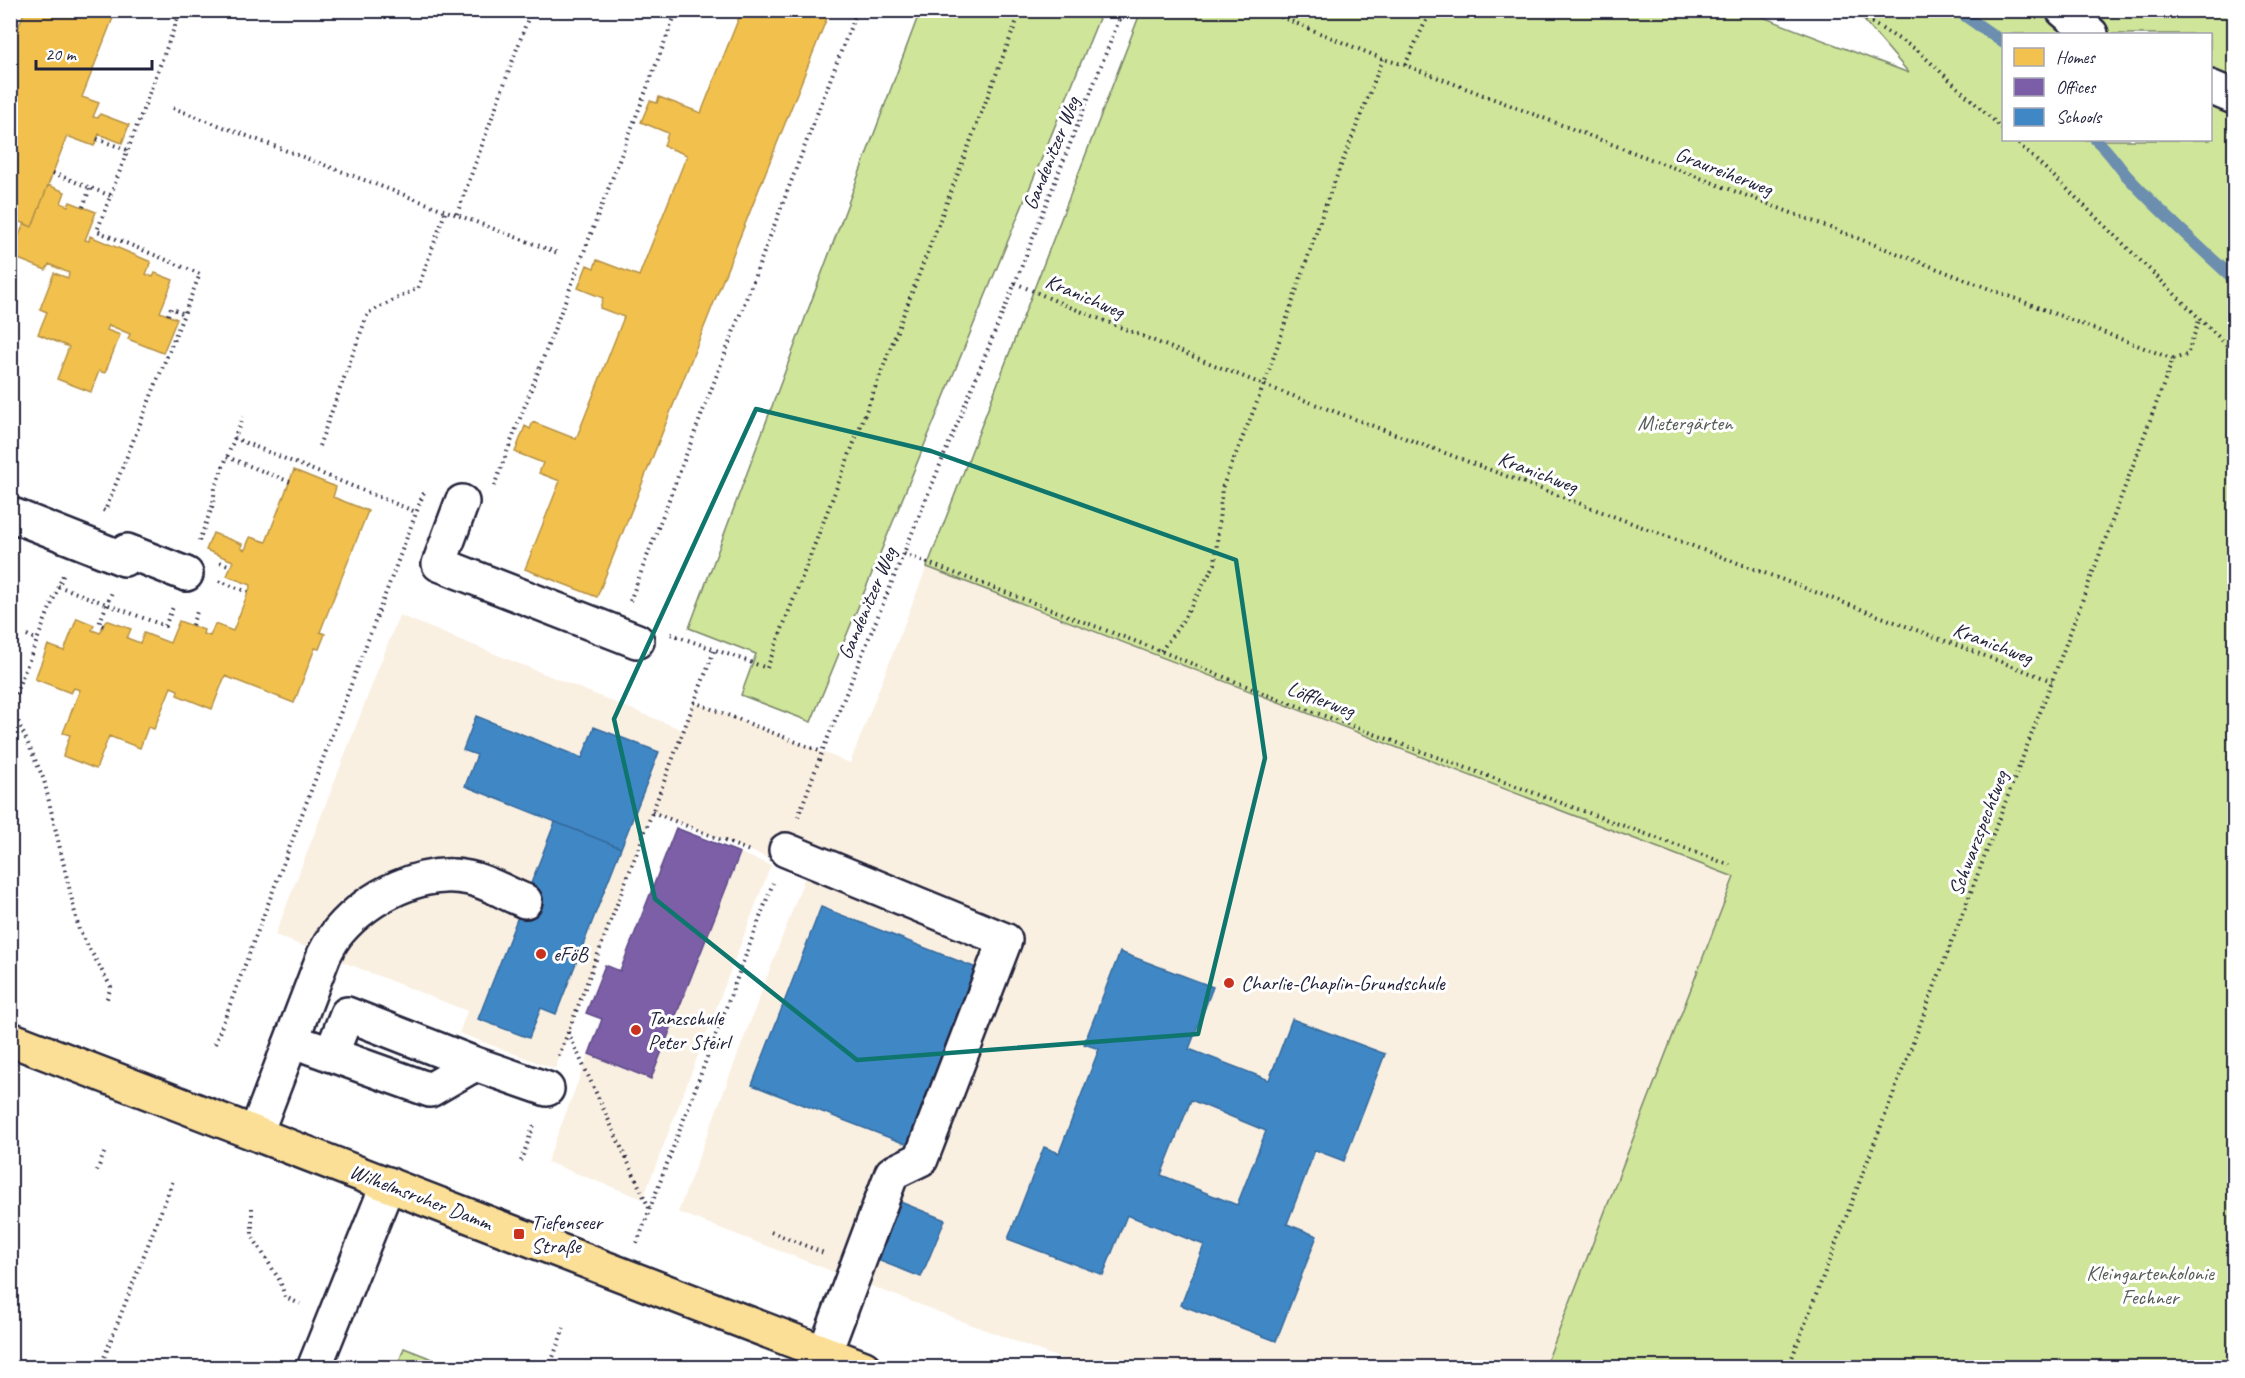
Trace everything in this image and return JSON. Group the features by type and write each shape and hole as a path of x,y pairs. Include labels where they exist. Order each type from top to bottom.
{"main road":[{"name":"Wilhelmsruher Damm","path":"10,1039 864,1368"}],"street":[{"path":"2063,10 2090,33"},
{"path":"2212,87 2235,98"},
{"path":"462,502 439,564 650,636"},
{"path":"10,514 76,540 186,574"},
{"path":"783,857 1005,940 921,1159 892,1173 825,1352"},
{"path":"256,1133 324,955 338,932 362,908 418,880 449,875 471,878 525,901"},
{"path":"331,1055 347,1014 475,1064 547,1089"},
{"path":"291,1040 430,1090 475,1064"},
{"path":"314,1368 388,1184"}],"path":[{"path":"95,507 105,511 200,274 97,231 181,10"},
{"path":"457,214 531,10"},
{"path":"493,488 677,10"},
{"path":"628,604 857,10"},
{"path":"650,636 714,651 767,668 1021,10"},
{"name":"Gandenitzer Weg","path":"568,1032 650,1210 822,752 1015,283 1123,10"},
{"name":"Graureiherweg","path":"1264,10 1383,59 1405,65 2173,359"},
{"path":"1405,65 1431,10"},
{"path":"1851,10 1917,50 2002,128"},
{"path":"1161,651 1182,622 1215,564 1222,488 1264,385 1327,201 1383,59"},
{"path":"173,108 558,253"},
{"path":"97,139 128,150"},
{"path":"2015,141 2235,352"},
{"path":"53,173 111,196"},
{"path":"83,207 90,188"},
{"path":"319,446 368,313 418,288 446,210"},
{"name":"Kranichweg","path":"1015,283 1264,385 2052,681"},
{"path":"168,315 171,308 184,314"},
{"name":"Schwarzspechtweg","path":"1788,1368 2173,359 2187,355 2200,318"},
{"path":"234,438 416,512"},
{"path":"227,457 290,482"},
{"path":"214,1044 426,487"},
{"path":"76,540 11,705 44,780 79,930 111,987 106,1000"},
{"name":"Löfflerweg","path":"904,554 1161,651 1268,695 1730,865"},
{"path":"27,635 37,640"},
{"path":"521,1161 714,651"},
{"path":"694,702 822,752"},
{"path":"652,812 783,857"},
{"path":"97,1171 105,1152"},
{"path":"100,1368 174,1178"},
{"path":"252,1208 252,1236 280,1281 285,1297 333,1319"},
{"path":"771,1232 857,1265"},
{"path":"549,1368 564,1328"}],"highlighted area":[{"path":"756,409 931,451 1236,560 1265,758 1198,1034 857,1060 655,899 614,719"}],"shaded area":[{"name":"Charlie-Chaplin-Grundschule","path":"927,566 1734,877 1545,1368 1082,1367 678,1212 811,861 781,863 652,812 555,1069 459,1033 467,1011 275,935 399,615 683,730 694,702 850,763"},
{"path":"676,828 771,865 643,1199 547,1162 602,1019 586,1013 605,965 620,971"}],"green space":[{"path":"920,11 1102,11 811,722 741,695 756,654 689,628"},
{"name":"Mietergärten","path":"1141,11 1747,11 1909,73 1856,11 2234,11 2234,1367 1545,1367 1734,877 927,567"},
{"path":"404,1348 453,1367 397,1367"}],"building: Homes":[{"path":"25,10 116,10 82,97 99,103 93,117 98,118 100,114 129,125 122,143 99,134 94,146 67,136 32,227 10,218 10,49"},
{"path":"742,10 830,10 597,597 525,569 560,481 539,473 543,463 515,452 525,426 530,429 533,422 576,439 624,317 600,308 603,298 578,288 587,265 594,268 597,260 639,276 687,155 664,146 668,133 641,122 650,101 657,103 659,97 701,113"},
{"path":"48,185 65,192 61,203 68,206 70,202 96,212 85,240 89,241 90,236 151,262 146,274 153,277 155,273 173,280 160,312 177,319 163,353 128,339 130,334 109,325 107,330 120,335 105,373 99,371 91,392 57,379 69,347 38,334 47,312 40,309 54,273 68,278 69,273 49,264 46,270 11,256 24,223 32,227"},
{"path":"294,470 336,487 333,497 368,511 320,632 325,634 319,649 315,648 294,703 225,676 212,709 177,695 178,690 171,687 154,729 148,727 140,748 109,736 96,769 63,756 70,735 63,733 80,690 74,688 71,693 35,679 48,645 64,651 77,618 94,625 92,630 100,633 106,620 131,629 127,638 140,643 144,633 170,643 179,621 204,630 203,634 210,636 215,624 233,631 251,585 227,576 233,561 206,550 213,533 242,544 241,548 245,550 250,537 266,542"}],"building: Offices":[{"path":"676,828 740,853 651,1079 589,1054 602,1019 586,1013 605,965 620,971"}],"building: Schools":[{"path":"476,716 582,758 594,727 659,752 621,848 465,786 477,755 463,750"},
{"name":"eFöB","path":"555,822 621,848 556,1014 541,1008 529,1038 478,1019"},
{"path":"821,907 979,969 911,1146 752,1085"},
{"path":"1120,952 1213,987 1189,1049 1269,1080 1292,1019 1385,1054 1344,1161 1315,1150 1287,1224 1317,1236 1276,1341 1181,1305 1204,1245 1127,1215 1103,1275 1008,1239 1044,1147 1059,1153 1099,1049 1084,1044","holes":["1191,1100 1266,1131 1237,1205 1161,1175"]},
{"path":"898,1201 945,1220 921,1277 875,1259"}],"waterway":[{"path":"1957,10 2002,42"},
{"path":"2097,141 2152,202 2234,279"}],"place":[{"name":"eFöB","path":"541,954"},
{"name":"Charlie-Chaplin-Grundschule","path":"1229,983"},
{"name":"Tanzschule Peter Steirl","path":"636,1030"},
{"name":"Tiefenseer Straße","path":"519,1234"}],"park label":[{"name":"Kleingartenkolonie Fechner","path":"2150,1285"}]}
